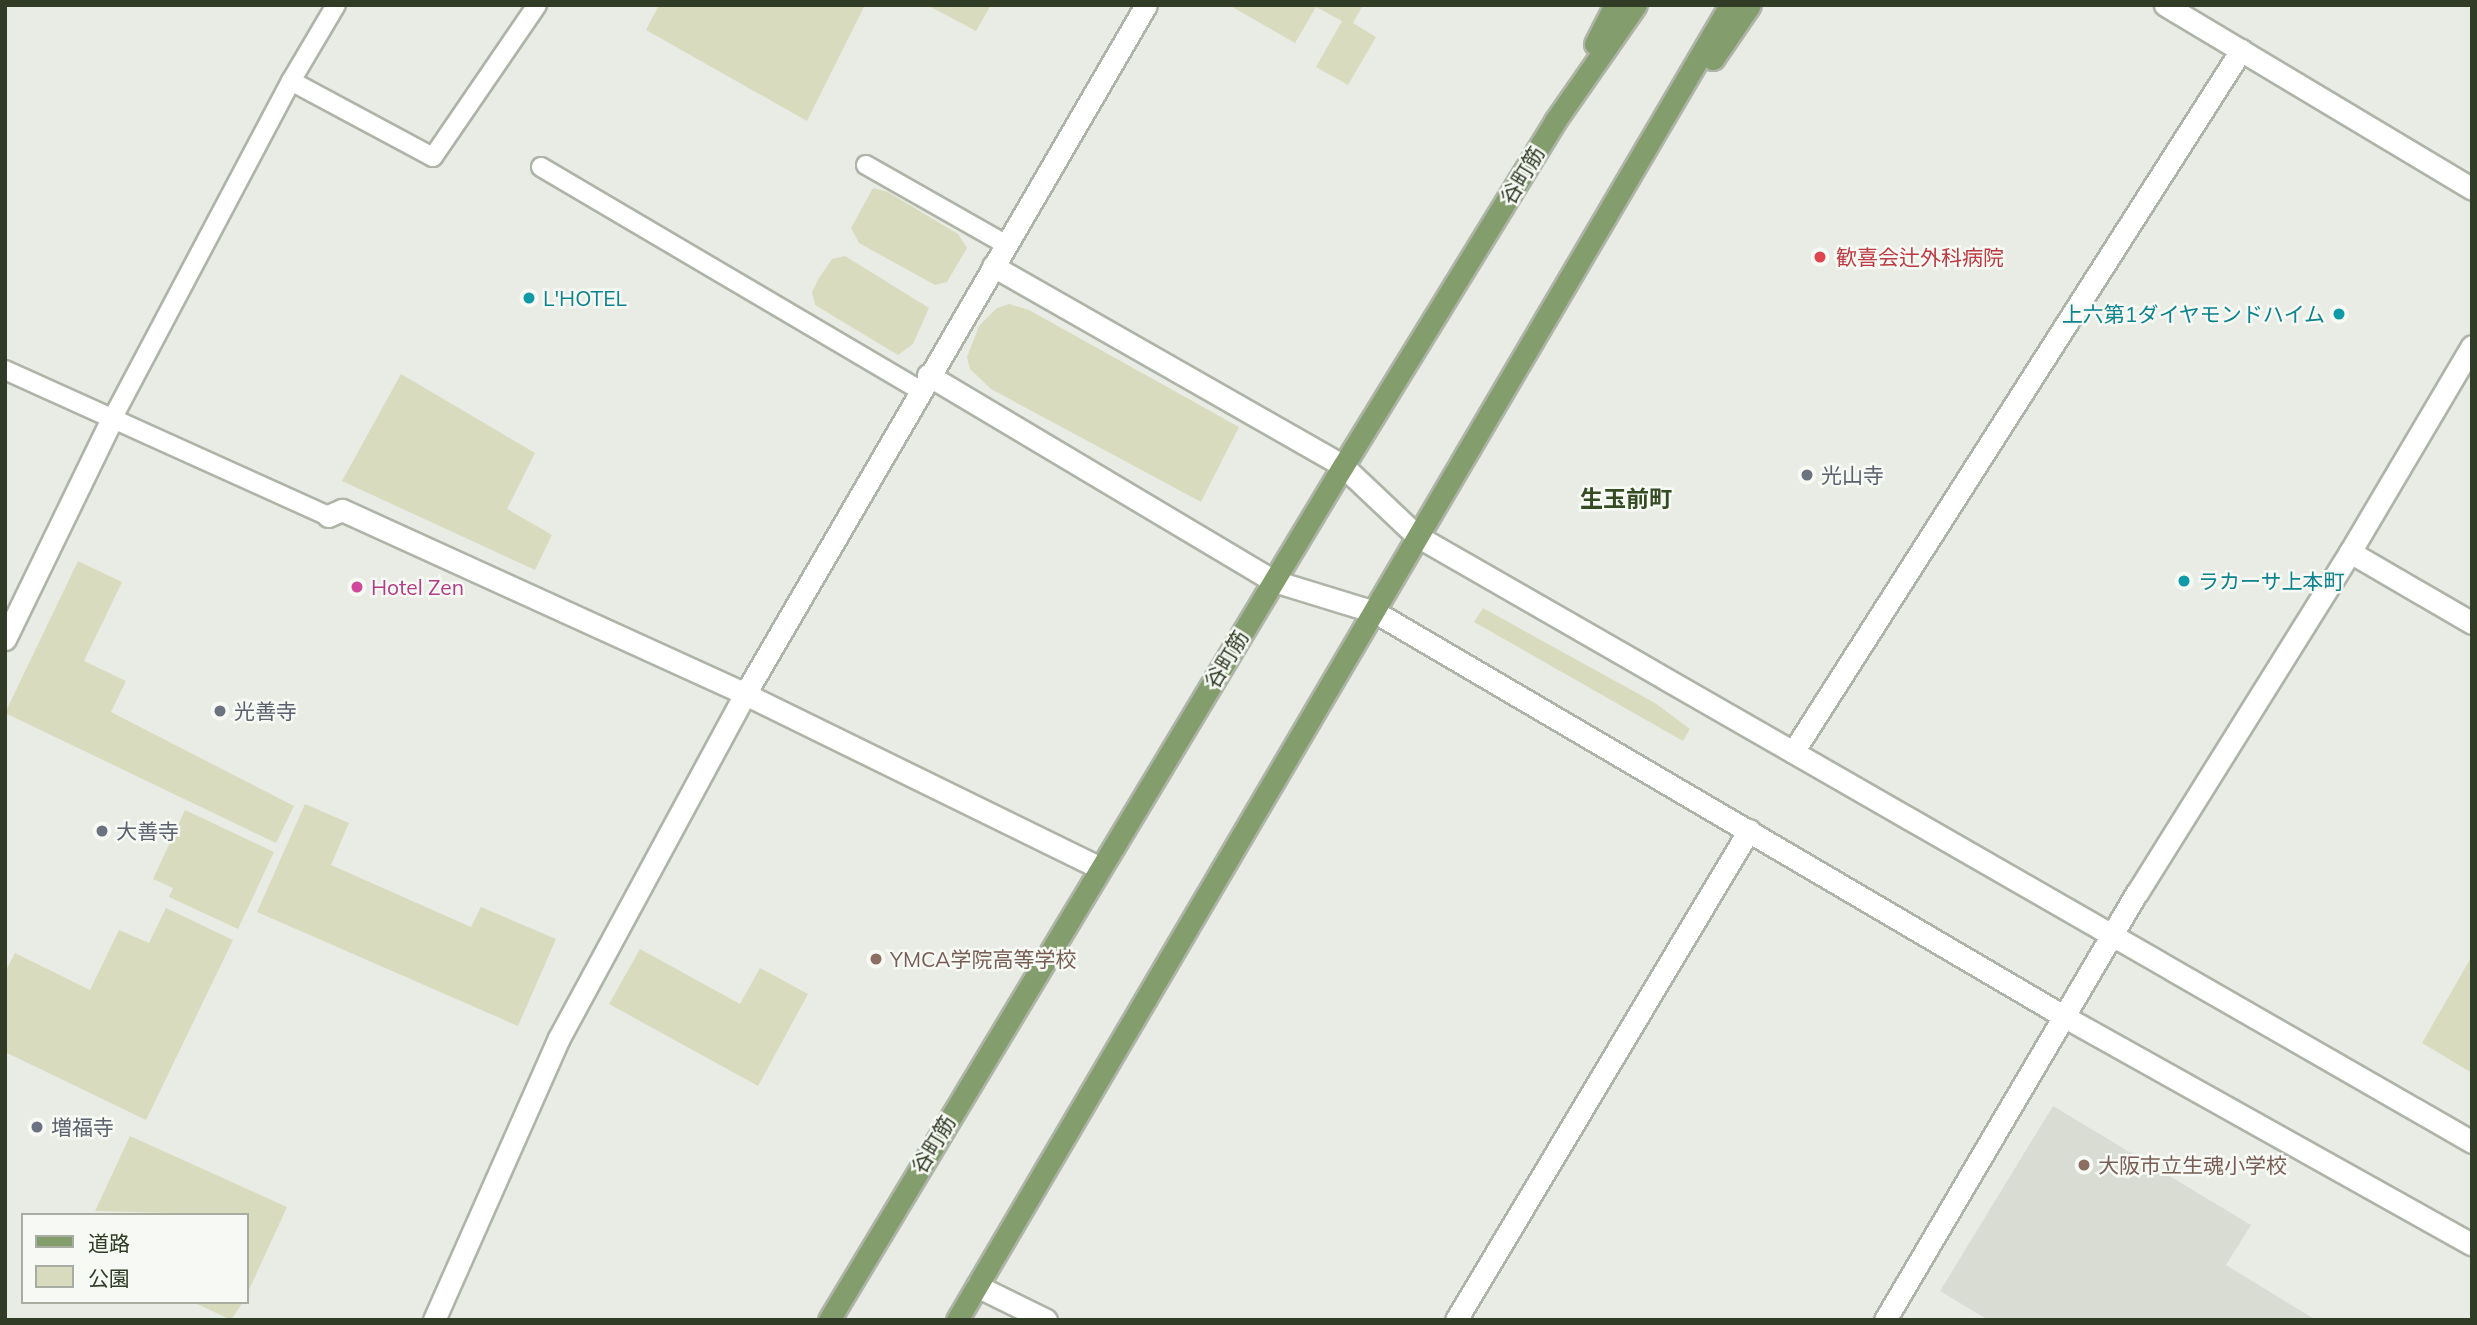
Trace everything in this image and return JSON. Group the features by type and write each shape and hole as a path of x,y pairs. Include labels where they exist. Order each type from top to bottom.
{"main road":[{"path":"1555,121 1615,5"},
{"name":"谷町筋","path":"829,1320 1098,867 1273,580 1555,121 1636,5"},
{"path":"957,1320 1730,5"},
{"path":"1630,174 1750,5"}],"street":[{"path":"434,1320 559,1038 745,694 1146,5"},
{"path":"2165,5 2472,189"},
{"path":"1794,752 2241,50"},
{"path":"993,266 1343,466 1417,536 2472,1142"},
{"path":"1885,1320 2112,936 2350,552 2472,346"},
{"path":"924,383 1273,580 1375,612 2065,1017 2472,1244"},
{"path":"5,639 111,421"},
{"path":"328,516 342,510 745,694 1098,867"},
{"path":"2350,552 2472,623"},
{"path":"1456,1320 1749,830"},
{"path":"977,1286 1046,1320"}],"lane":[{"path":"111,421 291,80 336,5"},
{"path":"291,80 433,157 537,5"},
{"path":"866,164 1005,244"},
{"path":"541,167 924,383"},
{"path":"5,370 111,421 328,516"}],"shaded area":[{"name":"大阪市立生魂小学校","path":"2053,1106 2251,1225 2226,1265 2316,1320 1988,1320 1940,1291"}],"green space":[{"path":"659,5 865,5 807,121 646,30"},
{"path":"927,5 991,5 976,31"},
{"path":"1229,5 1363,5 1353,23 1376,37 1348,85 1316,67 1342,21 1316,7 1295,43"},
{"path":"873,188 888,192 958,234 967,248 947,282 935,285 859,243 851,228"},
{"path":"845,256 929,308 913,344 898,355 815,305 812,292 819,278 832,259"},
{"path":"1009,304 1029,310 1239,427 1201,502 991,389 970,369 967,357 979,326 997,308"},
{"path":"401,374 535,453 507,509 552,535 535,570 342,481"},
{"path":"78,561 122,582 84,661 126,681 111,712 294,806 276,843 5,713"},
{"path":"1483,608 1655,703 1690,729 1683,741 1474,622"},
{"path":"305,804 349,823 331,865 471,927 481,907 556,939 518,1026 257,912"},
{"path":"185,810 274,852 238,929 169,897 173,888 153,879"},
{"path":"166,908 233,940 146,1120 5,1052 5,972 15,953 90,990 119,930 149,943"},
{"path":"640,949 740,1004 760,968 808,994 758,1086 609,1004"},
{"path":"2472,956 2472,1073 2422,1043"},
{"path":"130,1136 287,1207 248,1292 248,1213 95,1211"},
{"path":"197,1304 242,1304 231,1320"}],"place":[{"name":"歓喜会辻外科病院","path":"1820,257"},
{"name":"L'HOTEL","path":"529,298"},
{"name":"上六第1ダイヤモンドハイム","path":"2339,314"},
{"name":"光山寺","path":"1807,475"},
{"name":"ラカーサ上本町","path":"2184,581"},
{"name":"Hotel Zen","path":"357,587"},
{"name":"光善寺","path":"220,711"},
{"name":"大善寺","path":"102,831"},
{"name":"YMCA学院高等学校","path":"876,959"},
{"name":"増福寺","path":"37,1127"},
{"name":"大阪市立生魂小学校","path":"2084,1165"}],"district":[{"name":"生玉前町","path":"1626,499"}]}
